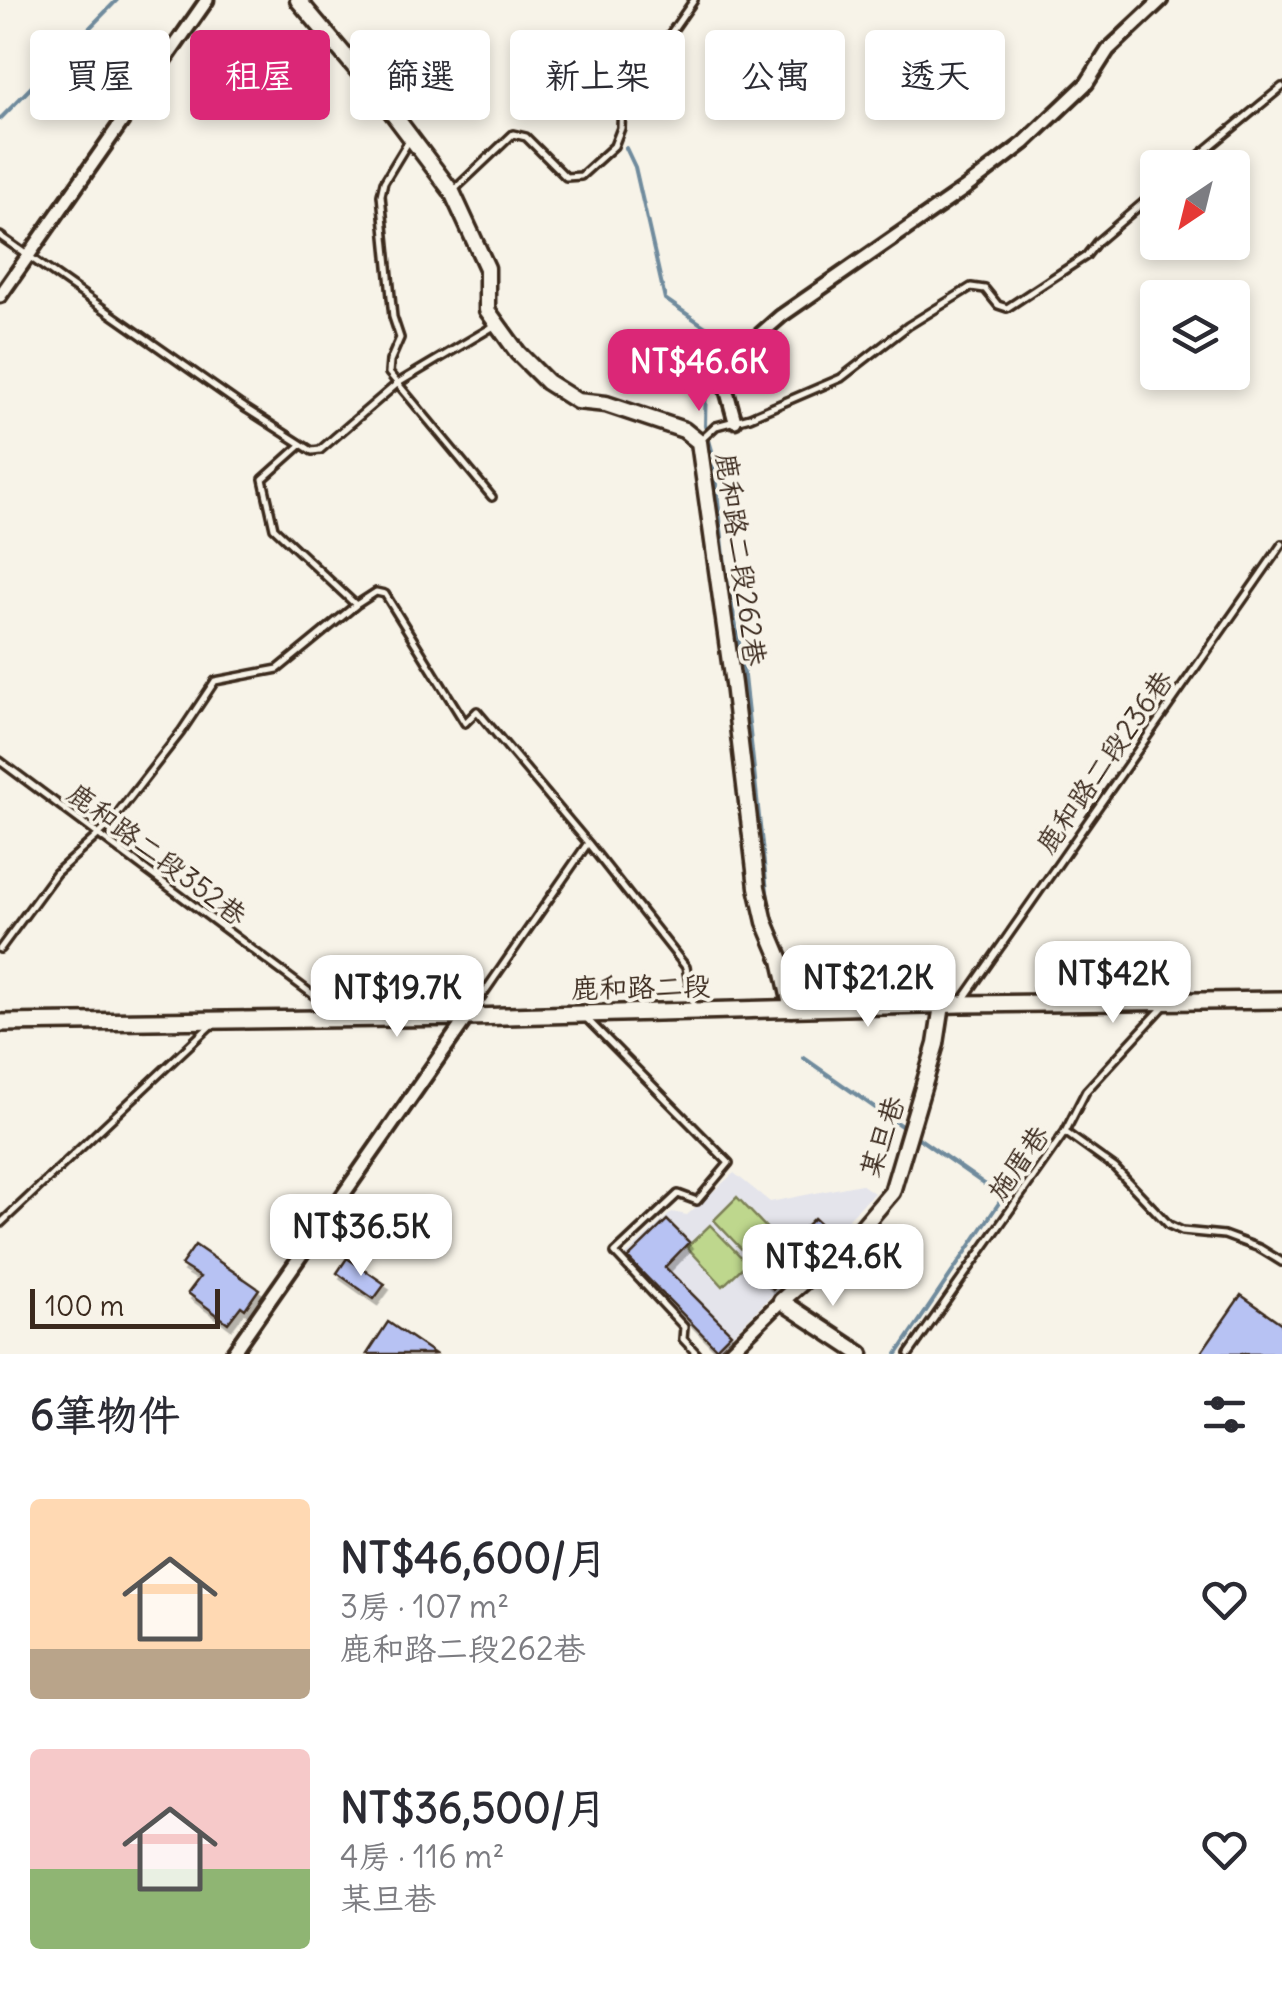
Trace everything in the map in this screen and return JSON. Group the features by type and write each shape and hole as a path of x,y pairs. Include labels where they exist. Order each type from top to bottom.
{"main road":[{"name":"鹿和路二段","path":"0,1023 1282,1000"}],"street":[{"path":"0,296 207,0"},
{"path":"298,0 412,137 452,192 487,268 485,300 496,326"},
{"path":"735,420 723,367 781,316 1024,143 1087,82 1108,50 1161,0"},
{"name":"鹿和路二段262巷","path":"496,326 547,382 577,401 606,404 684,430 699,442 734,684 756,887 781,960 792,1010"},
{"name":"某旦巷","path":"781,1301 853,1238 892,1192 936,1044 942,1005"},
{"path":"232,1354 467,1017"},
{"path":"727,1354 781,1301 861,1354"}],"lane":[{"path":"452,192 513,134 526,137 566,177 581,176 614,146 621,128 622,103 694,0"},
{"path":"1206,150 1282,87"},
{"path":"412,137 384,182 381,195 394,317 400,338 389,373 492,497"},
{"path":"699,442 716,426 841,378 908,326 972,287 985,289 998,305 1007,308 1086,256 1140,205"},
{"path":"0,236 312,451 320,450 398,383 496,326"},
{"path":"302,446 263,479 274,528 356,604"},
{"name":"鹿和路二段236巷","path":"960,1004 1282,544"},
{"path":"0,949 56,872 98,836 181,732 214,682 278,669 376,592 386,594 465,723 476,711 686,967 694,1012"},
{"name":"鹿和路二段352巷","path":"0,761 320,1000 337,1018"},
{"path":"467,1017 588,843"},
{"name":"施厝巷","path":"909,1354 1065,1132 1086,1092 1167,1003"},
{"path":"579,1012 598,1026 728,1163 697,1201 678,1194 615,1254 684,1327 683,1339 697,1354"},
{"path":"0,1224 216,1021"},
{"path":"1065,1132 1115,1168 1169,1226 1224,1235 1282,1262"}],"shaded area":[{"path":"734,1173 770,1202 861,1184 874,1193 717,1350 624,1257 672,1212 687,1215"}],"green space":[{"path":"737,1197 774,1236 750,1258 714,1220"},
{"path":"710,1225 747,1263 723,1286 687,1247"}],"building":[{"path":"814,1218 829,1232 773,1289 758,1274"},
{"path":"667,1220 689,1242 665,1267 731,1333 716,1348 628,1258"},
{"path":"195,1245 259,1289 245,1309 241,1306 228,1323 188,1293 200,1277 181,1265"},
{"path":"347,1258 385,1284 374,1299 337,1273"},
{"path":"1241,1295 1282,1324 1282,1354 1200,1354"},
{"path":"388,1322 435,1354 367,1354"}],"waterway":[{"path":"0,119 117,0"},
{"path":"626,148 635,167 665,299 707,328 705,426 713,454 726,575 742,658 769,910 802,989"},
{"path":"804,1058 907,1130"},
{"path":"897,1354 1003,1197 914,1135"},
{"path":"836,1346 848,1354"}]}
